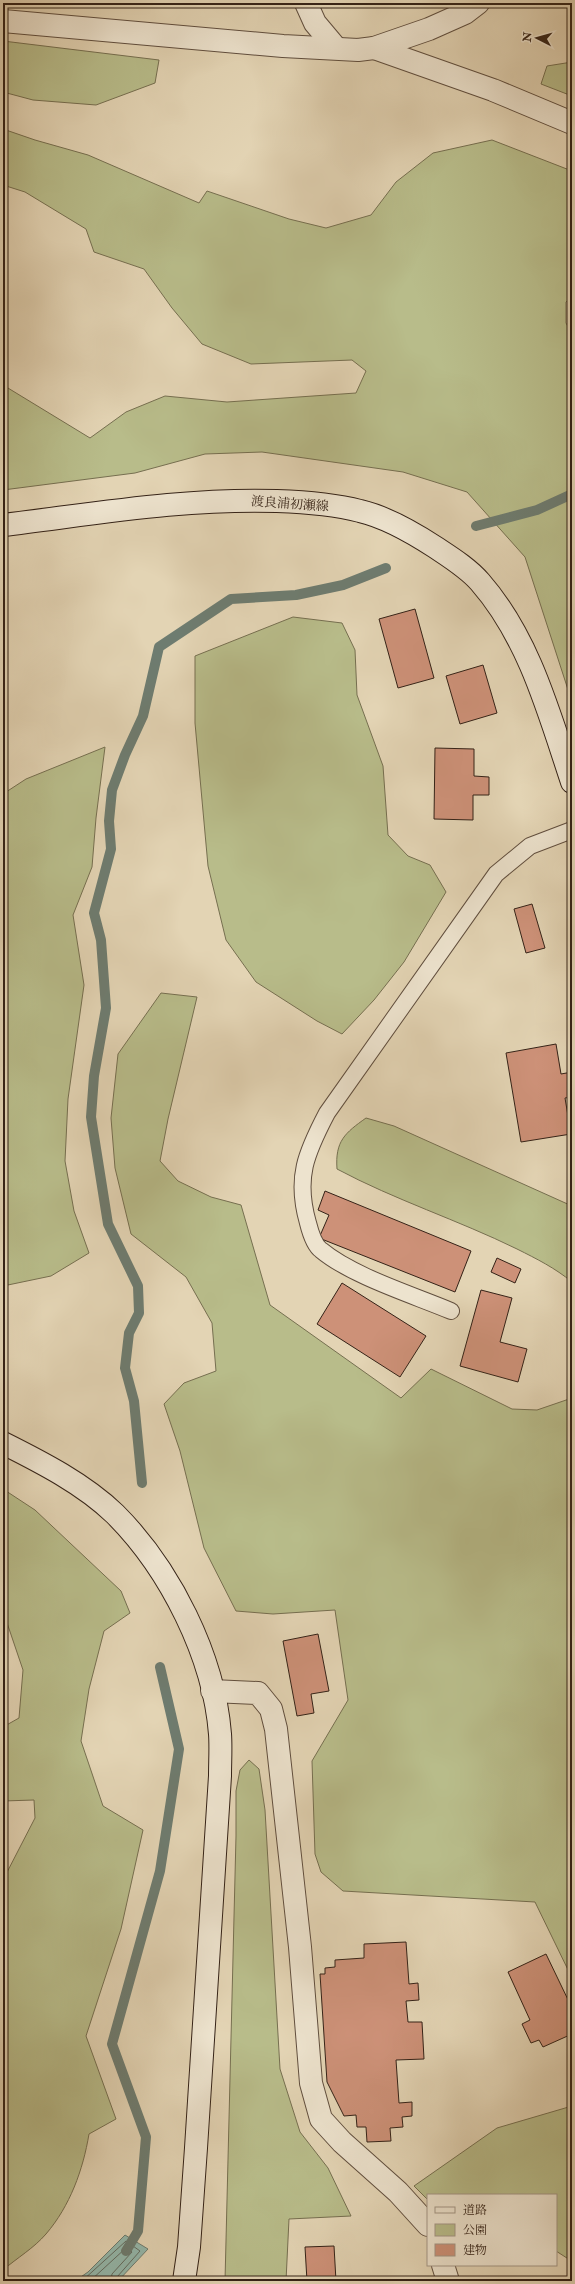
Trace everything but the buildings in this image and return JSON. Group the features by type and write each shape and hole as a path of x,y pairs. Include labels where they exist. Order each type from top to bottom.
{"street":[{"path":"306,3 315,23 336,48"},
{"path":"374,48 465,13 478,3"},
{"path":"3,20 283,46 374,48 493,90 572,123"},
{"name":"渡良浦初瀬線","path":"3,525 200,501 257,500 313,502 361,511 410,531 450,557 480,581 503,614 533,667 572,782"},
{"path":"3,1443 78,1486 114,1514 148,1553 170,1585 197,1640 212,1691 220,1733 219,1799 197,2140 189,2247 184,2281"},
{"path":"212,1691 258,1693 271,1709 287,1814 300,1946 311,2083 321,2119 342,2142 398,2192 427,2224"},
{"path":"443,2266 448,2281"}],"lane":[{"path":"451,1311 350,1269 320,1249 310,1231 304,1208 302,1178 309,1146 327,1113 496,874 530,846 572,830"}],"green space":[{"path":"3,41 159,60 155,83 96,105 33,100 3,92"},
{"path":"572,62 572,96 541,84 547,66"},
{"path":"3,129 88,155 199,203 207,191 289,219 326,228 371,215 396,182 433,153 492,140 572,171 572,297 566,302 566,323 572,334 572,702 525,557 467,492 403,472 262,452 205,454 135,473 3,490 3,385 90,438 126,412 165,396 227,402 356,393 366,371 352,360 251,364 202,344 172,308 144,269 94,252 86,229 25,192 3,185"},
{"path":"293,617 342,623 355,650 357,695 383,766 388,835 408,856 430,865 446,892 404,962 374,1000 342,1034 317,1021 256,982 226,940 208,866 195,723 195,656"},
{"path":"105,747 96,818 92,867 73,915 84,985 68,1099 65,1161 74,1211 89,1253 51,1276 3,1286 3,794 26,779"},
{"path":"161,993 197,997 168,1119 160,1161 178,1181 211,1197 241,1205 270,1305 401,1398 431,1369 512,1409 537,1410 572,1398 572,1978 535,1902 343,1891 321,1872 315,1854 312,1761 348,1700 335,1610 273,1614 236,1611 204,1548 180,1451 164,1404 184,1383 216,1371 212,1323 186,1277 131,1234 115,1168 111,1118 118,1054"},
{"path":"366,1118 394,1126 572,1206 572,1282 539,1260 517,1249 381,1190 337,1169 338,1151 343,1139 352,1128"},
{"path":"3,1489 35,1510 121,1591 130,1613 104,1631 89,1689 81,1741 103,1806 143,1830 121,1929 86,2036 116,2119 89,2134 83,2161 69,2200 46,2234 36,2244 3,2270 3,1880 35,1818 34,1800 3,1801 3,1727 19,1718 23,1670 3,1611"},
{"path":"249,1760 259,1769 265,1810 280,2069 300,2132 328,2168 351,2216 289,2219 286,2281 225,2281 236,1791 240,1770"},
{"path":"572,2106 572,2268 570,2260 557,2252 557,2194 427,2194 427,2199 414,2186 497,2128"}],"water":[{"path":"125,2235 148,2249 118,2281 75,2281 88,2272"}],"waterway":[{"path":"476,526 537,510 572,494"},
{"path":"142,1483 134,1401 125,1368 129,1333 139,1313 138,1286 108,1224 91,1117 94,1076 106,1008 101,940 94,913 111,849 109,821 112,790 125,755 143,716 159,647 231,599 296,595 343,585 386,568"},
{"path":"126,2251 138,2231 146,2137 112,2044 160,1871 179,1749 160,1667"}]}
